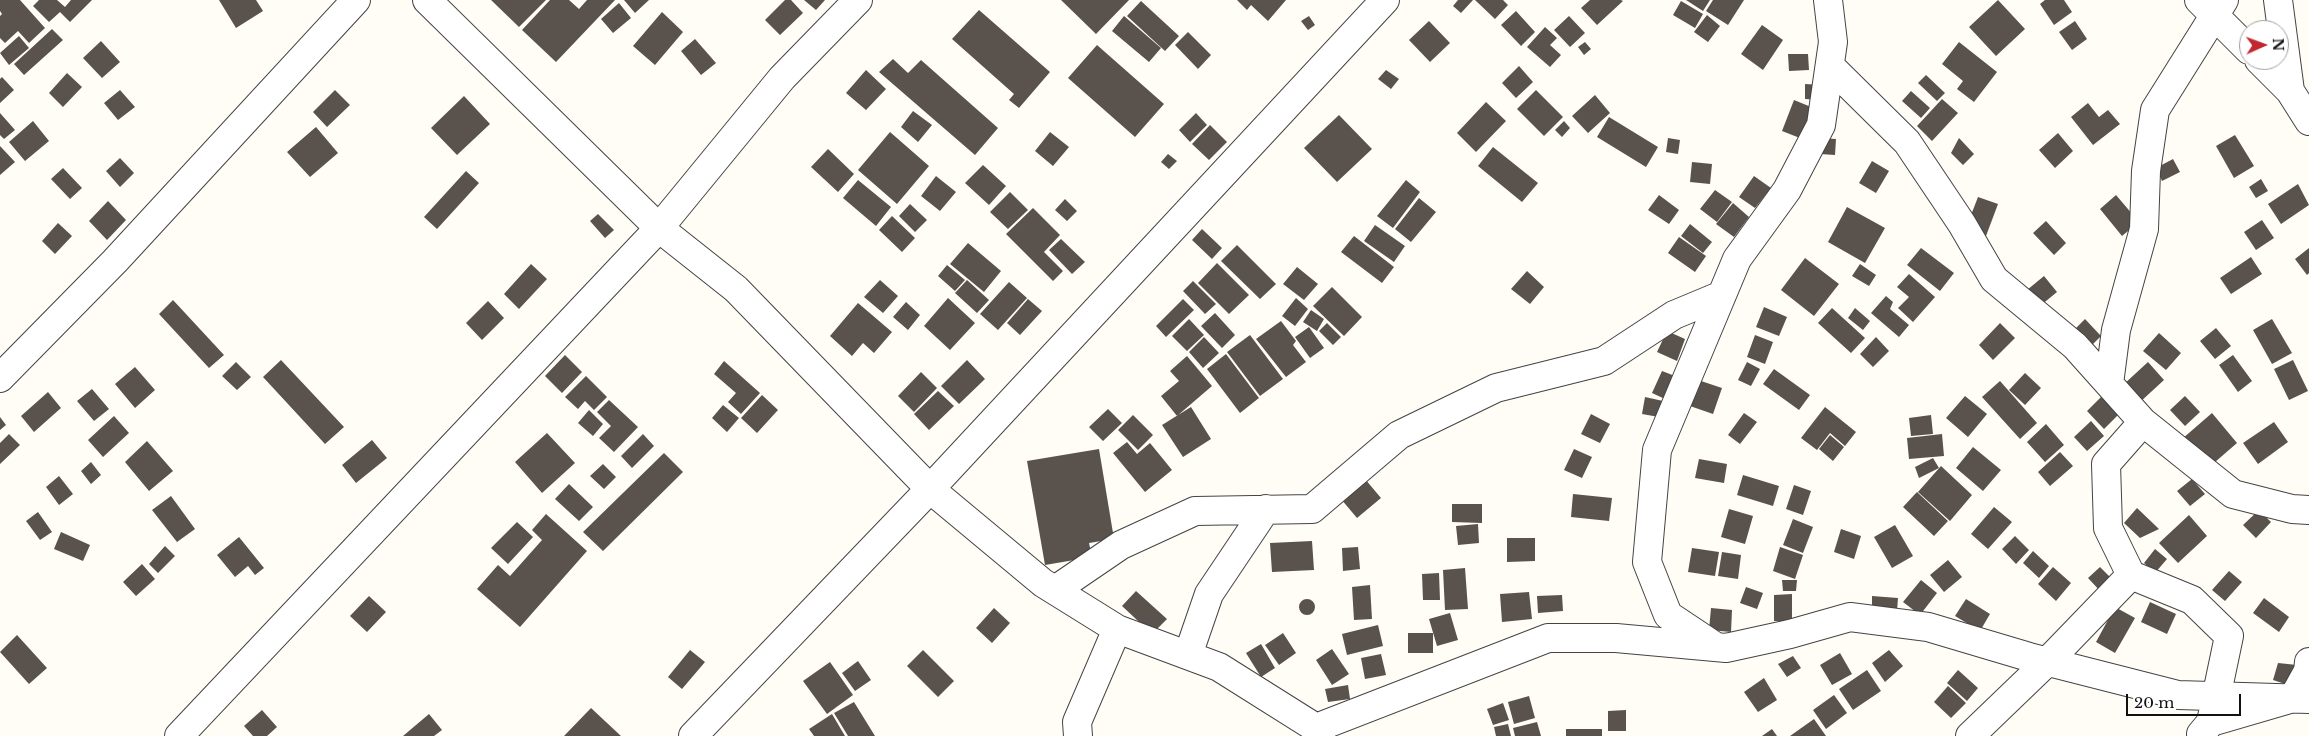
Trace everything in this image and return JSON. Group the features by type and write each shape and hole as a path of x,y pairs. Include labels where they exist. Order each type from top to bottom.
{"street":[{"path":"0,378 115,261 356,0"},
{"path":"427,0 659,228 736,289 930,489 1055,590 1117,629 1219,667 1319,732 1548,638 1616,638 1726,648 1850,617 1928,627 2047,662 2178,695 2301,698"},
{"path":"180,736 659,228 782,78 858,0"},
{"path":"693,736 930,489 1385,0"},
{"path":"1715,646 1668,615 1647,562 1657,450 1738,259 1787,190 1822,125 1833,42 1828,0"},
{"path":"2278,0 2290,91"},
{"path":"2110,384 2116,330 2144,229 2146,172 2156,110 2213,5 2239,38"},
{"path":"1830,66 1907,142 1962,224 1994,279 2075,346 2143,422 2233,494 2292,509 2309,510"},
{"path":"2269,70 2290,91 2309,121"},
{"path":"1055,590 1121,545 1195,511 1312,509 1399,435 1496,388 1604,361 1674,315 1722,294"},
{"path":"2143,422 2106,464 2108,528 2131,575 2192,600 2229,636 2218,696 2205,729"},
{"path":"1188,655 1208,594 1266,509"},
{"path":"1970,736 2047,662 2131,575"},
{"path":"1078,736 1077,722 1117,629"},
{"path":"2301,698 2309,662"},
{"path":"2205,729 2301,698"}],"building":[{"path":"0,0 20,0 45,28 29,43 18,31 5,43 0,38 0,16 2,14 0,11"},
{"path":"39,0 57,0 65,7 71,0 92,0 70,22 60,12 49,22 33,6"},
{"path":"219,0 256,0 263,11 236,28"},
{"path":"491,0 546,0 519,27"},
{"path":"550,0 569,0 579,9 587,0 615,0 556,62 522,30"},
{"path":"624,0 649,0 635,13"},
{"path":"785,0 791,0 803,13 780,35 765,20"},
{"path":"804,0 825,0 816,10"},
{"path":"1061,0 1129,0 1096,34"},
{"path":"1237,0 1286,0 1268,21 1251,5 1247,10"},
{"path":"1458,0 1473,0 1461,13 1453,6"},
{"path":"1475,0 1503,0 1508,5 1495,19"},
{"path":"1590,0 1623,1 1597,25 1581,8"},
{"path":"1686,0 1710,0 1703,11"},
{"path":"1713,0 1744,0 1728,25 1706,11"},
{"path":"1998,0 2025,29 1996,56 1969,27"},
{"path":"2045,0 2064,0 2072,12 2054,25 2040,4"},
{"path":"1141,1 1179,36 1165,51 1127,16"},
{"path":"1681,1 1703,14 1695,28 1673,15"},
{"path":"619,3 631,18 613,33 601,19"},
{"path":"979,10 1050,72 1019,108 1009,100 1014,94 952,39"},
{"path":"1516,11 1535,32 1521,46 1501,25"},
{"path":"662,12 683,32 655,65 633,46"},
{"path":"1707,15 1720,26 1708,42 1694,32"},
{"path":"1124,16 1161,48 1149,62 1112,31"},
{"path":"1309,16 1315,25 1308,30 1301,21"},
{"path":"1569,16 1585,33 1570,47 1554,30"},
{"path":"1429,21 1450,43 1430,62 1409,40"},
{"path":"2075,21 2087,39 2072,50 2059,32"},
{"path":"1762,25 1783,40 1763,70 1741,54"},
{"path":"1545,27 1557,38 1550,45 1561,55 1550,67 1527,47"},
{"path":"52,29 63,40 24,75 14,64"},
{"path":"1188,32 1211,55 1198,69 1175,45"},
{"path":"19,36 29,48 9,65 0,53"},
{"path":"695,39 716,63 701,75 681,51"},
{"path":"101,41 120,62 102,78 83,58"},
{"path":"1585,42 1591,49 1584,55 1578,47"},
{"path":"1959,42 1997,72 1974,102 1957,89 1963,81 1942,64"},
{"path":"1097,45 1164,104 1135,137 1068,78"},
{"path":"1788,54 1808,54 1809,70 1789,71"},
{"path":"893,59 908,73 921,60 998,128 975,155 879,72"},
{"path":"1519,66 1533,82 1516,98 1502,83"},
{"path":"866,70 886,89 866,110 846,93"},
{"path":"1386,70 1399,79 1391,89 1378,79"},
{"path":"67,73 82,87 63,107 49,93"},
{"path":"1926,75 1945,93 1937,101 1918,83"},
{"path":"2,77 14,90 0,103 0,79"},
{"path":"1805,84 1823,85 1822,100 1805,99"},
{"path":"120,90 135,107 118,120 104,103"},
{"path":"335,90 350,105 327,127 313,112"},
{"path":"1536,90 1563,117 1544,136 1517,109"},
{"path":"1911,91 1930,108 1921,118 1902,101"},
{"path":"1595,95 1610,113 1588,133 1572,116"},
{"path":"464,96 490,124 457,155 431,128"},
{"path":"1942,99 1958,113 1932,141 1917,126"},
{"path":"1794,100 1816,109 1805,140 1782,131"},
{"path":"1486,102 1506,121 1476,152 1457,133"},
{"path":"2088,103 2099,117 2108,110 2120,124 2093,145 2071,117"},
{"path":"913,111 932,125 918,142 901,127"},
{"path":"0,113 15,130 4,139 0,135"},
{"path":"1196,113 1207,125 1190,142 1179,130"},
{"path":"1339,115 1372,149 1337,182 1304,148"},
{"path":"1609,117 1658,147 1646,167 1597,137"},
{"path":"33,121 49,141 25,161 9,142"},
{"path":"1564,121 1570,128 1562,137 1555,130"},
{"path":"1210,125 1227,142 1209,160 1192,144"},
{"path":"316,127 338,153 310,177 287,152"},
{"path":"890,132 929,166 897,204 858,170"},
{"path":"1050,132 1069,147 1053,166 1035,151"},
{"path":"2058,133 2073,151 2055,168 2039,150"},
{"path":"2235,135 2254,166 2234,178 2216,146"},
{"path":"1668,138 1680,140 1678,154 1666,152"},
{"path":"1820,138 1836,139 1835,155 1820,154"},
{"path":"1959,138 1974,154 1963,165 1951,153"},
{"path":"0,146 15,162 0,175"},
{"path":"1493,147 1538,183 1522,202 1478,166"},
{"path":"828,149 854,174 838,192 811,167"},
{"path":"1168,154 1177,161 1169,169 1161,162"},
{"path":"120,158 134,173 120,187 106,171"},
{"path":"2173,159 2180,172 2162,181 2156,168"},
{"path":"1872,161 1889,171 1876,193 1859,183"},
{"path":"1692,162 1712,164 1710,184 1690,182"},
{"path":"983,165 1006,186 989,205 965,183"},
{"path":"63,168 82,188 70,199 51,179"},
{"path":"466,171 479,183 437,229 424,217"},
{"path":"936,176 956,192 940,211 921,196"},
{"path":"1754,176 1771,188 1755,208 1739,197"},
{"path":"2261,179 2268,191 2256,198 2249,187"},
{"path":"858,180 891,207 876,226 843,198"},
{"path":"1406,180 1420,192 1393,228 1377,216"},
{"path":"2298,184 2309,205 2281,224 2268,204"},
{"path":"1715,190 1732,202 1717,222 1700,209"},
{"path":"1010,192 1028,210 1008,229 990,212"},
{"path":"1659,195 1679,210 1669,224 1648,210"},
{"path":"2116,195 2139,222 2122,236 2100,209"},
{"path":"1978,197 1998,204 1986,236 1966,228"},
{"path":"1419,198 1436,212 1411,242 1395,229"},
{"path":"1065,199 1077,211 1067,221 1055,210"},
{"path":"108,201 126,220 107,240 89,221"},
{"path":"1733,203 1749,217 1734,237 1716,224"},
{"path":"910,204 927,220 915,232 899,216"},
{"path":"1847,207 1885,228 1865,263 1828,242"},
{"path":"1033,208 1060,235 1044,252 1063,271 1053,281 1006,234"},
{"path":"598,214 614,230 605,238 590,221"},
{"path":"892,216 915,238 902,252 879,230"},
{"path":"2262,220 2274,238 2256,250 2244,232"},
{"path":"2046,221 2066,243 2054,255 2033,233"},
{"path":"58,223 72,236 55,254 42,241"},
{"path":"1690,224 1712,242 1703,253 1681,236"},
{"path":"1375,225 1405,246 1394,262 1364,241"},
{"path":"1202,229 1222,248 1212,259 1192,240"},
{"path":"1354,236 1394,267 1382,283 1341,252"},
{"path":"1679,237 1706,256 1695,272 1668,253"},
{"path":"1061,239 1085,262 1072,274 1049,250"},
{"path":"968,243 1001,271 984,292 950,264"},
{"path":"1237,245 1276,284 1260,299 1221,261"},
{"path":"1921,248 1954,273 1940,291 1907,265"},
{"path":"2309,248 2309,273 2307,275 2295,259"},
{"path":"2251,257 2262,274 2231,294 2220,278"},
{"path":"1805,258 1839,284 1814,316 1781,290"},
{"path":"1217,263 1249,295 1229,314 1198,283"},
{"path":"531,264 547,279 519,309 504,294"},
{"path":"1860,264 1876,275 1869,286 1852,276"},
{"path":"947,265 965,280 955,291 938,276"},
{"path":"1297,267 1318,284 1304,300 1283,284"},
{"path":"1527,271 1544,287 1530,304 1511,289"},
{"path":"1909,274 1935,297 1913,322 1898,308 1909,297 1897,287"},
{"path":"2044,276 2057,292 2040,306 2027,290"},
{"path":"880,280 898,296 883,313 864,297"},
{"path":"967,280 989,300 977,313 955,293"},
{"path":"1193,281 1216,304 1205,314 1183,291"},
{"path":"1009,282 1027,298 998,330 980,314"},
{"path":"1332,287 1362,317 1344,336 1313,306"},
{"path":"1886,296 1893,302 1890,309 1909,325 1899,337 1871,313"},
{"path":"948,298 975,323 950,350 924,326"},
{"path":"1296,298 1308,309 1295,326 1282,316"},
{"path":"1028,299 1042,311 1020,335 1007,323"},
{"path":"1183,299 1194,310 1166,337 1156,326"},
{"path":"173,300 224,355 209,368 159,314"},
{"path":"488,301 504,318 482,340 466,323"},
{"path":"906,302 920,315 908,330 893,317"},
{"path":"858,303 892,332 874,353 863,343 852,356 830,336"},
{"path":"1764,307 1787,317 1779,336 1756,327"},
{"path":"1832,308 1865,338 1851,353 1818,323"},
{"path":"1855,308 1870,321 1863,330 1848,318"},
{"path":"1311,310 1324,319 1317,331 1303,322"},
{"path":"1215,313 1235,335 1222,348 1201,326"},
{"path":"1189,319 1204,335 1187,351 1172,336"},
{"path":"2085,319 2101,336 2088,349 2072,332"},
{"path":"2272,319 2292,353 2272,364 2253,330"},
{"path":"1281,321 1296,341 1293,345 1306,362 1286,377 1256,339"},
{"path":"1327,323 1341,337 1333,345 1319,331"},
{"path":"2000,323 2015,338 1993,360 1979,345"},
{"path":"1309,327 1324,348 1310,358 1295,337"},
{"path":"2216,328 2231,346 2215,359 2200,341"},
{"path":"1667,331 1685,339 1677,361 1657,352"},
{"path":"2159,333 2181,353 2166,370 2143,351"},
{"path":"1250,335 1283,379 1260,396 1227,352"},
{"path":"1755,335 1773,342 1765,364 1747,357"},
{"path":"1204,337 1219,353 1203,368 1189,352"},
{"path":"1876,337 1889,351 1873,367 1860,354"},
{"path":"1226,354 1259,398 1240,413 1207,369"},
{"path":"565,355 582,372 562,393 545,376"},
{"path":"2233,355 2252,381 2238,392 2219,365"},
{"path":"1187,356 1212,386 1177,416 1161,396 1179,381 1170,371"},
{"path":"281,360 344,427 325,444 263,377"},
{"path":"967,360 985,379 959,404 941,386"},
{"path":"2293,360 2308,391 2289,400 2274,369"},
{"path":"724,361 760,393 741,414 728,402 736,393 714,374"},
{"path":"236,362 251,377 237,390 222,376"},
{"path":"1747,362 1760,369 1751,386 1738,380"},
{"path":"2148,362 2164,380 2139,403 2123,385"},
{"path":"135,367 155,390 135,408 115,384"},
{"path":"1774,369 1810,395 1799,410 1763,384"},
{"path":"1662,371 1675,376 1665,399 1652,393"},
{"path":"921,372 937,388 914,412 898,396"},
{"path":"2025,373 2041,388 2025,405 2009,390"},
{"path":"586,376 607,397 594,410 585,401 578,409 565,397"},
{"path":"1698,380 1722,388 1713,414 1690,406"},
{"path":"2000,381 2037,423 2020,439 1982,397"},
{"path":"92,389 109,409 94,421 77,401"},
{"path":"938,391 954,406 929,430 914,414"},
{"path":"48,392 61,408 34,432 21,416"},
{"path":"762,395 778,410 757,433 741,418"},
{"path":"1965,396 1987,414 1968,437 1946,418"},
{"path":"2102,396 2119,414 2104,429 2087,411"},
{"path":"2185,396 2200,412 2185,426 2170,410"},
{"path":"1645,397 1663,401 1659,417 1642,414"},
{"path":"609,400 638,427 614,452 599,438 611,426 597,412"},
{"path":"723,405 739,418 727,432 712,418"},
{"path":"1191,407 1211,439 1183,457 1162,425"},
{"path":"1825,407 1856,432 1845,446 1830,433 1817,450 1801,438"},
{"path":"1108,409 1122,423 1103,441 1089,427"},
{"path":"589,410 603,424 593,436 578,423"},
{"path":"1744,413 1757,422 1740,444 1728,435"},
{"path":"2212,413 2237,443 2207,469 2182,439"},
{"path":"1591,414 1610,424 1600,443 1581,434"},
{"path":"1133,415 1153,435 1138,450 1118,430"},
{"path":"1931,415 1933,434 1911,436 1909,418"},
{"path":"114,416 129,433 103,457 88,440"},
{"path":"0,417 6,425 0,430"},
{"path":"2091,421 2104,436 2087,451 2074,437"},
{"path":"2274,422 2288,442 2258,464 2243,443"},
{"path":"2046,424 2064,445 2045,462 2027,442"},
{"path":"547,433 575,463 542,493 515,462"},
{"path":"9,434 20,445 0,464 0,443"},
{"path":"643,434 654,446 632,468 621,456"},
{"path":"1942,434 1944,456 1909,459 1907,438"},
{"path":"1830,435 1844,447 1833,461 1819,449"},
{"path":"372,440 387,458 356,483 342,465"},
{"path":"147,441 173,471 149,491 125,462"},
{"path":"1127,442 1137,454 1150,443 1172,470 1145,492 1113,453"},
{"path":"1973,447 2001,470 1983,491 1956,468"},
{"path":"1099,449 1114,539 1089,543 1092,557 1045,565 1027,461"},
{"path":"1574,449 1592,457 1582,478 1564,470"},
{"path":"2060,452 2073,466 2050,486 2038,472"},
{"path":"664,453 683,472 603,551 583,532"},
{"path":"1933,458 1939,468 1919,478 1915,467"},
{"path":"1699,459 1727,464 1724,483 1695,478"},
{"path":"91,462 101,475 91,484 81,471"},
{"path":"603,464 616,477 604,489 590,476"},
{"path":"1941,466 1972,495 1950,521 1918,492"},
{"path":"1743,475 1779,486 1773,506 1737,495"},
{"path":"59,476 73,494 59,505 46,487"},
{"path":"1365,479 1381,498 1357,518 1341,499"},
{"path":"2192,479 2205,494 2190,506 2177,491"},
{"path":"569,484 593,507 579,521 555,499"},
{"path":"1794,485 1811,491 1803,515 1786,509"},
{"path":"1917,492 1948,521 1934,536 1903,507"},
{"path":"1573,494 1612,498 1609,521 1571,517"},
{"path":"171,496 195,529 177,542 152,510"},
{"path":"1452,504 1482,504 1482,523 1452,522"},
{"path":"1994,507 2012,522 1988,549 1971,534"},
{"path":"2137,508 2159,529 2140,538 2124,523"},
{"path":"1729,509 1753,516 1745,544 1721,537"},
{"path":"2259,510 2271,522 2256,538 2243,525"},
{"path":"38,512 52,532 40,540 26,521"},
{"path":"546,514 587,551 520,627 477,589 498,565 510,576 542,540 532,530"},
{"path":"2189,515 2207,536 2178,563 2159,543"},
{"path":"1793,519 1813,527 1803,553 1783,545"},
{"path":"517,522 533,537 508,564 491,548"},
{"path":"1478,524 1479,543 1458,545 1456,526"},
{"path":"1895,525 1913,556 1892,568 1874,537"},
{"path":"1841,529 1861,536 1854,559 1834,552"},
{"path":"61,532 90,545 83,561 54,549"},
{"path":"2015,536 2029,550 2016,564 2002,549"},
{"path":"239,537 264,568 255,575 248,566 235,577 217,555"},
{"path":"1507,538 1535,538 1535,561 1507,562"},
{"path":"1312,541 1314,570 1272,572 1270,543"},
{"path":"165,546 175,556 158,573 149,564"},
{"path":"1358,547 1360,569 1343,571 1342,548"},
{"path":"1780,547 1803,555 1795,579 1773,571"},
{"path":"1692,548 1719,552 1715,576 1688,572"},
{"path":"2155,549 2167,559 2155,573 2144,563"},
{"path":"2033,551 2049,566 2039,578 2023,563"},
{"path":"1722,552 1741,555 1738,579 1718,576"},
{"path":"1948,560 1962,577 1944,592 1930,575"},
{"path":"142,564 155,579 136,596 123,582"},
{"path":"2053,567 2071,583 2056,601 2038,584"},
{"path":"2100,567 2114,581 2102,593 2088,578"},
{"path":"1465,568 1468,609 1445,610 1443,570"},
{"path":"2229,571 2242,582 2225,601 2212,590"},
{"path":"1439,573 1440,600 1423,600 1422,574"},
{"path":"1782,580 1797,580 1796,591 1783,591"},
{"path":"1921,580 1937,593 1920,615 1903,602"},
{"path":"1370,585 1372,619 1354,620 1352,587"},
{"path":"1746,587 1763,593 1757,609 1740,603"},
{"path":"1136,591 1167,619 1152,634 1122,606"},
{"path":"1529,592 1532,619 1502,622 1500,594"},
{"path":"1792,594 1792,621 1774,621 1774,595"},
{"path":"1562,595 1563,611 1538,613 1537,596"},
{"path":"369,596 386,612 367,632 350,616"},
{"path":"1872,596 1898,598 1897,611 1872,609"},
{"path":"2264,598 2289,617 2279,632 2253,613"},
{"path":"1307,599 1313,601 1315,607 1313,613 1307,615 1301,613 1299,607 1301,601"},
{"path":"1966,599 1990,614 1980,631 1955,616"},
{"path":"2150,602 2176,614 2167,634 2141,622"},
{"path":"2115,607 2135,618 2115,653 2096,642"},
{"path":"994,608 1010,623 992,643 976,628"},
{"path":"1711,608 1732,610 1731,632 1709,630"},
{"path":"1450,613 1458,640 1437,646 1429,619"},
{"path":"1378,625 1383,646 1347,655 1342,634"},
{"path":"1283,633 1296,653 1279,665 1265,645"},
{"path":"1408,633 1433,633 1433,653 1408,653"},
{"path":"17,635 47,668 29,684 0,652"},
{"path":"1261,644 1275,668 1261,677 1246,653"},
{"path":"1332,649 1349,674 1332,685 1316,660"},
{"path":"690,650 705,662 682,689 668,677"},
{"path":"923,650 954,681 938,697 907,666"},
{"path":"1889,650 1903,666 1885,682 1872,663"},
{"path":"1840,653 1852,674 1832,685 1820,665"},
{"path":"1381,654 1386,675 1365,679 1361,658"},
{"path":"1793,656 1801,668 1787,677 1778,664"},
{"path":"858,661 871,680 855,691 842,673"},
{"path":"830,662 853,695 827,714 803,681"},
{"path":"2278,663 2297,665 2288,685 2273,680"},
{"path":"1867,670 1881,691 1853,710 1839,689"},
{"path":"1958,670 1978,688 1967,701 1947,683"},
{"path":"1764,678 1777,700 1758,712 1744,692"},
{"path":"1348,685 1350,699 1328,702 1325,689"},
{"path":"1948,686 1966,703 1951,718 1934,702"},
{"path":"1834,695 1847,713 1826,729 1813,710"},
{"path":"1529,696 1535,718 1514,724 1508,702"},
{"path":"854,702 875,736 848,736 834,713"},
{"path":"1503,703 1509,720 1493,725 1487,709"},
{"path":"591,708 621,736 564,736"},
{"path":"262,710 277,727 267,736 253,736 244,726"},
{"path":"1626,710 1626,731 1608,731 1608,711"},
{"path":"429,714 442,730 434,736 403,736"},
{"path":"832,714 845,736 814,736 809,729"},
{"path":"1814,719 1826,736 1790,736"},
{"path":"1537,722 1541,736 1515,736 1513,728"},
{"path":"1508,724 1511,736 1496,736 1494,727"},
{"path":"1566,729 1602,729 1602,736 1566,736"},
{"path":"1772,729 1777,736 1762,736"}]}
